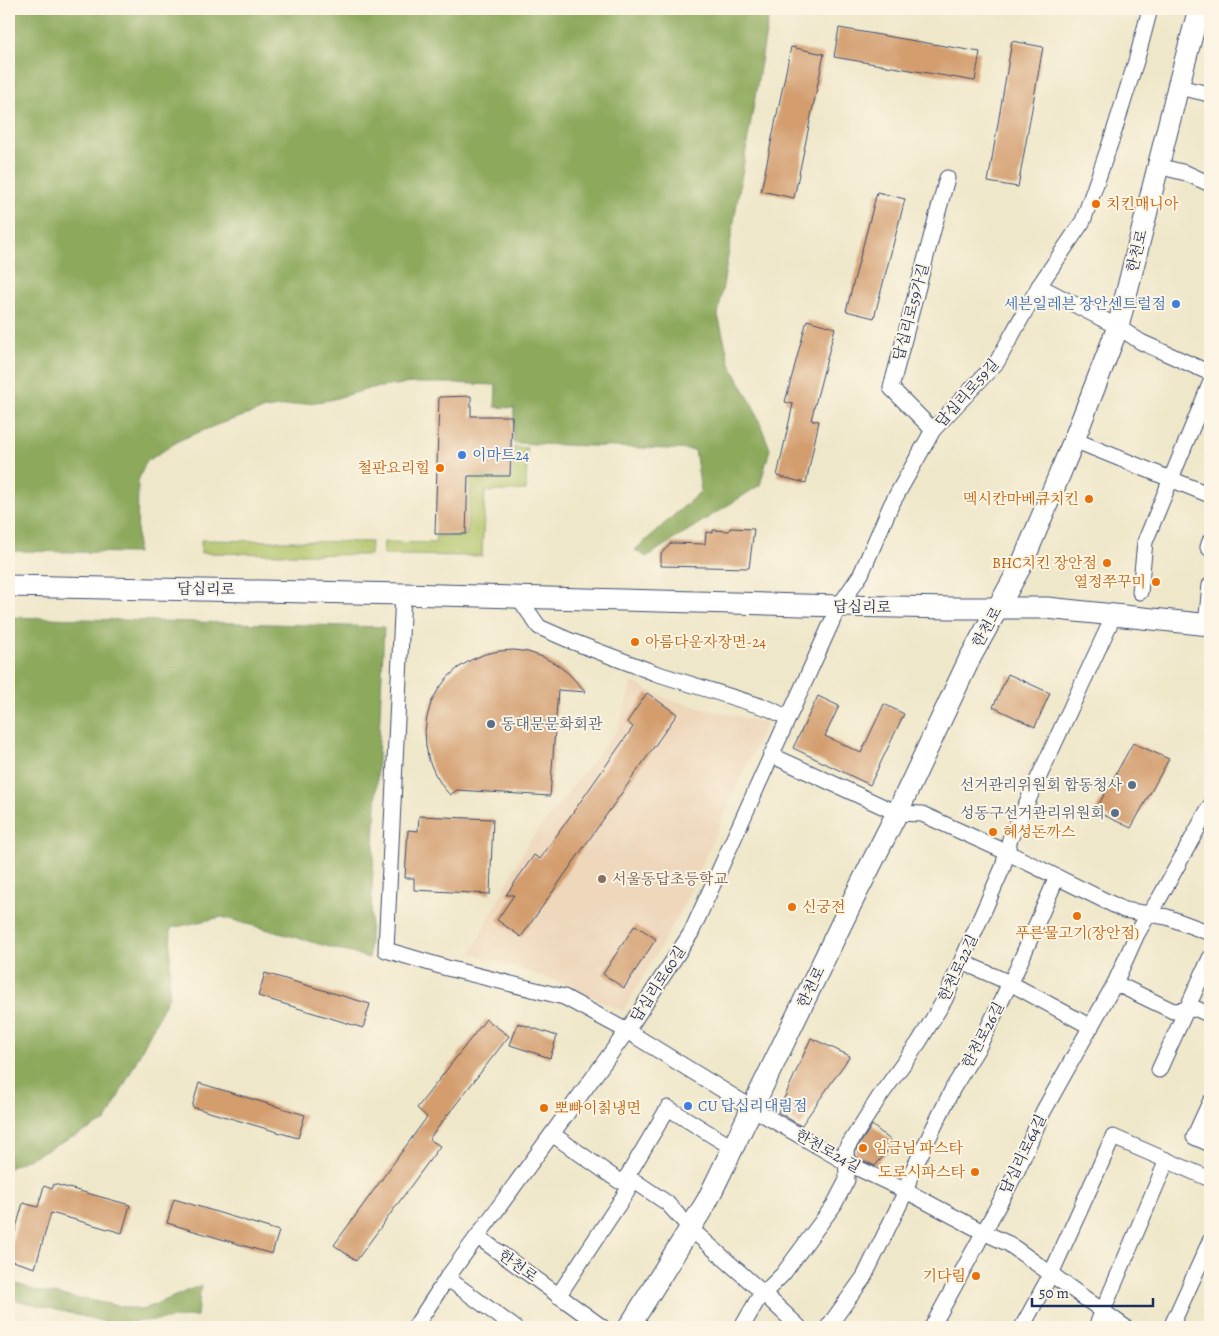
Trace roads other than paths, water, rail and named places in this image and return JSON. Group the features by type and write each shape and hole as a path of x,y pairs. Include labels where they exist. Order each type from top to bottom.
{"main road":[{"name":"한천로","path":"629,1327 708,1200 897,813 970,658 1022,564 1118,328 1198,9"},
{"name":"답십리로","path":"9,586 839,606 1046,608 1208,625"}],"street":[{"name":"답십리로59길","path":"839,606 860,574 891,505 933,430 997,362 1039,286 1083,221 1115,129 1150,9"},
{"path":"1178,87 1210,95"},
{"path":"1158,166 1186,173 1210,184"},
{"name":"답십리로59가길","path":"933,430 890,388 947,178"},
{"path":"1039,286 1141,342 1210,373"},
{"path":"1140,592 1145,542 1210,384"},
{"path":"1074,440 1210,495"},
{"path":"1210,541 1208,548 1210,549"},
{"name":"답십리로","path":"1208,625 1210,585"},
{"path":"403,594 386,950 447,968 564,997 627,1031 752,1108"},
{"path":"518,597 539,627 571,642 654,673 770,709 788,718"},
{"name":"답십리로60길","path":"415,1327 447,1278 627,1031 691,933 839,606"},
{"name":"한천로22길","path":"742,1327 758,1298 783,1274 834,1205 847,1180 846,1149 878,1099 919,1042 945,999 1003,867 1010,839 1114,615"},
{"path":"771,755 897,813 922,814 1006,852 1124,910 1167,917 1210,933"},
{"name":"답십리로64길","path":"932,1327 1017,1171 1043,1112 1115,983 1137,934 1148,914 1159,900 1210,806"},
{"name":"한천로26길","path":"906,1190 910,1176 953,1088 980,1046 1057,877"},
{"path":"1159,1070 1210,958"},
{"path":"962,962 1010,983 1091,1027"},
{"path":"1115,983 1173,1011 1197,1009 1210,1016"},
{"path":"1210,1102 1194,1137 1210,1144"},
{"path":"558,1296 628,1190 628,1175 668,1108 733,1148"},
{"name":"한천로24길","path":"752,1108 847,1163 906,1190 1009,1244 1125,1327"},
{"path":"552,1134 618,1181 636,1182 666,1203 690,1228 799,1327"},
{"path":"1022,1327 1051,1274 1113,1137 1210,1179"},
{"path":"1096,1327 1167,1160"},
{"path":"828,1327 864,1277 906,1190"},
{"name":"한천로","path":"478,1237 602,1327"},
{"path":"1173,1326 1210,1240"},
{"path":"447,1278 514,1327"}],"place":[{"name":"치킨매니아","path":"1096,204"},
{"name":"세븐일레븐 장안센트럴점","path":"1176,304"},
{"name":"이마트24","path":"462,455"},
{"name":"철판요리힐","path":"440,468"},
{"name":"멕시칸마베큐치킨","path":"1089,499"},
{"name":"BHC치킨 장안점","path":"1107,563"},
{"name":"열정쭈꾸미","path":"1156,582"},
{"name":"아름다운자장면-24","path":"635,642"},
{"name":"동대문문화회관","path":"491,724"},
{"name":"선거관리위원회 합동청사","path":"1132,785"},
{"name":"성동구선거관리위원회","path":"1115,813"},
{"name":"혜성돈까스","path":"993,832"},
{"name":"서울동답초등학교","path":"602,879"},
{"name":"신궁전","path":"792,907"},
{"name":"푸른물고기(장안점)","path":"1077,916"},
{"name":"CU 답십리대림점","path":"688,1106"},
{"name":"뽀빠이칡냉면","path":"544,1108"},
{"name":"임금님 파스타","path":"863,1148"},
{"name":"도로시파스타","path":"975,1172"},
{"name":"기다림","path":"976,1276"}]}
